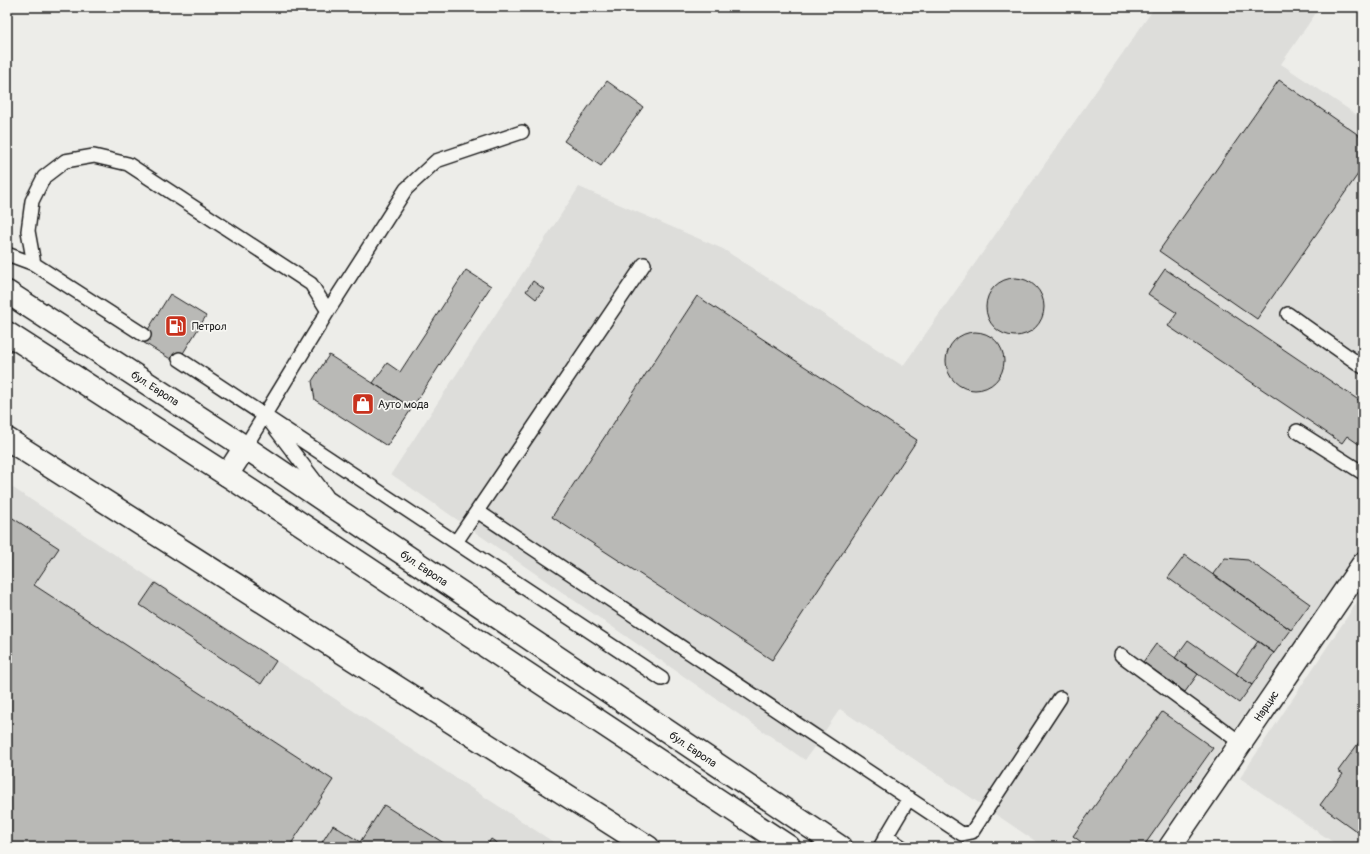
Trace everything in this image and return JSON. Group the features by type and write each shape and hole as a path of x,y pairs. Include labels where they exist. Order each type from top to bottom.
{"main road":[{"name":"бул. Европа","path":"7,292 245,447 840,847"},
{"path":"7,333 227,475 789,847"},
{"path":"7,439 648,847"},
{"path":"227,475 245,447"},
{"name":"Нарцис","path":"1170,847 1363,564"}],"lane":[{"path":"245,447 328,311 406,189 436,160 522,132"},
{"path":"34,264 28,231 32,201 44,177 65,161 94,156 128,164 311,284 328,311"},
{"path":"7,254 34,264 144,336"},
{"path":"456,542 644,264"},
{"path":"1288,314 1363,367"},
{"path":"179,359 662,679"},
{"path":"265,415 338,510"},
{"path":"1297,431 1363,473"},
{"path":"477,511 962,834 972,832 1060,698"},
{"path":"1121,655 1241,743"},
{"path":"902,847 883,842 909,798"}],"shaded area":[{"path":"1155,7 1320,7 1281,64 1363,119 1363,547 1230,735 1154,847 1044,847 840,709 805,760 391,474 579,187 723,249 903,366"},
{"path":"7,484 561,847 7,847"},
{"path":"1363,593 1363,847 1340,847 1240,778"}],"building":[{"path":"1279,80 1363,138 1363,167 1257,319 1159,251"},
{"path":"607,81 643,107 601,166 564,141"},
{"path":"1165,269 1363,403 1363,447 1347,436 1342,443 1168,326 1177,313 1148,294"},
{"path":"466,270 491,286 412,408 373,383 387,363 400,372"},
{"path":"1015,278 1031,283 1039,291 1044,307 1039,323 1031,331 1015,336 999,331 991,323 986,307 991,291 999,283"},
{"path":"533,281 544,289 536,299 526,291"},
{"path":"170,294 206,316 177,363 141,341"},
{"path":"697,296 917,440 772,660 552,517"},
{"path":"975,332 991,337 999,345 1004,361 999,377 991,385 975,390 959,385 951,377 946,361 951,345 959,337"},
{"name":"Ауто мода","path":"329,355 412,408 387,446 315,400 312,381"},
{"path":"8,515 59,548 34,585 333,780 289,847 7,847"},
{"path":"1185,555 1291,630 1274,653 1168,578"},
{"path":"1225,558 1248,560 1310,604 1291,630 1213,574"},
{"path":"155,583 276,661 261,684 140,605"},
{"path":"1188,640 1252,685 1239,703 1175,658"},
{"path":"1258,641 1274,653 1252,685 1236,674"},
{"path":"1156,644 1198,674 1185,692 1143,662"},
{"path":"1162,712 1213,748 1143,847 1088,847 1073,836"},
{"path":"1363,737 1363,836 1320,805 1343,774 1338,771"},
{"path":"1363,794 1363,803 1359,800"},
{"path":"384,805 450,847 319,847 333,825 360,842"},
{"path":"491,839 503,847 486,847"}],"place":[{"name":"Петрол","path":"176,326"},
{"name":"Ауто мода","path":"363,404"}]}
